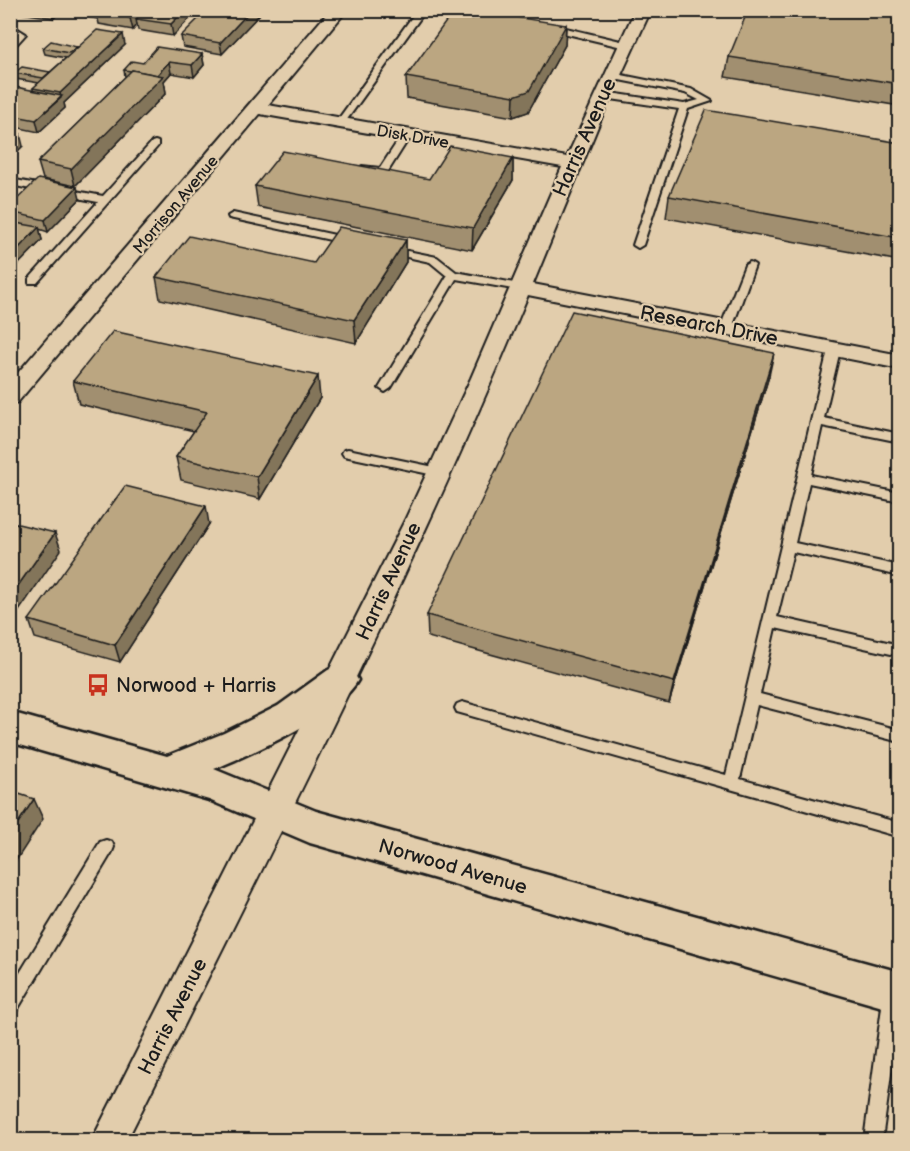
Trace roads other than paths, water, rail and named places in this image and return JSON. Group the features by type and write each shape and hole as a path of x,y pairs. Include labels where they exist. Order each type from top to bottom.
{"main road":[{"path":"168,772 237,744 291,716 340,680"},
{"name":"Norwood Avenue","path":"10,727 217,786 276,809 310,826 896,991"}],"street":[{"name":"Harris Avenue","path":"109,1140 340,680 439,472 571,164 643,10"},
{"name":"Morrison Avenue","path":"10,397 256,108 331,12"},
{"name":"Disk Drive","path":"256,108 571,164"},
{"name":"Research Drive","path":"519,287 900,362"}],"lane":[{"path":"340,123 422,10"},
{"path":"437,10 504,21"},
{"path":"537,26 571,30 626,45"},
{"path":"608,85 688,91 707,101 684,107 608,85"},
{"path":"638,245 684,107"},
{"path":"351,166 383,171 406,135"},
{"path":"33,281 155,144"},
{"path":"10,182 105,200"},
{"path":"233,216 355,243"},
{"path":"378,247 433,260 453,275 519,287"},
{"path":"726,328 750,265"},
{"path":"385,388 453,275"},
{"path":"731,784 834,350"},
{"path":"818,421 900,438"},
{"path":"348,453 439,472"},
{"path":"804,478 900,498"},
{"path":"788,546 900,571"},
{"path":"770,621 900,651"},
{"path":"752,698 900,736"},
{"path":"462,708 900,830"},
{"path":"10,1005 106,848"},
{"path":"873,1140 896,991"}],"place":[{"name":"Norwood + Harris","path":"98,685"}]}
